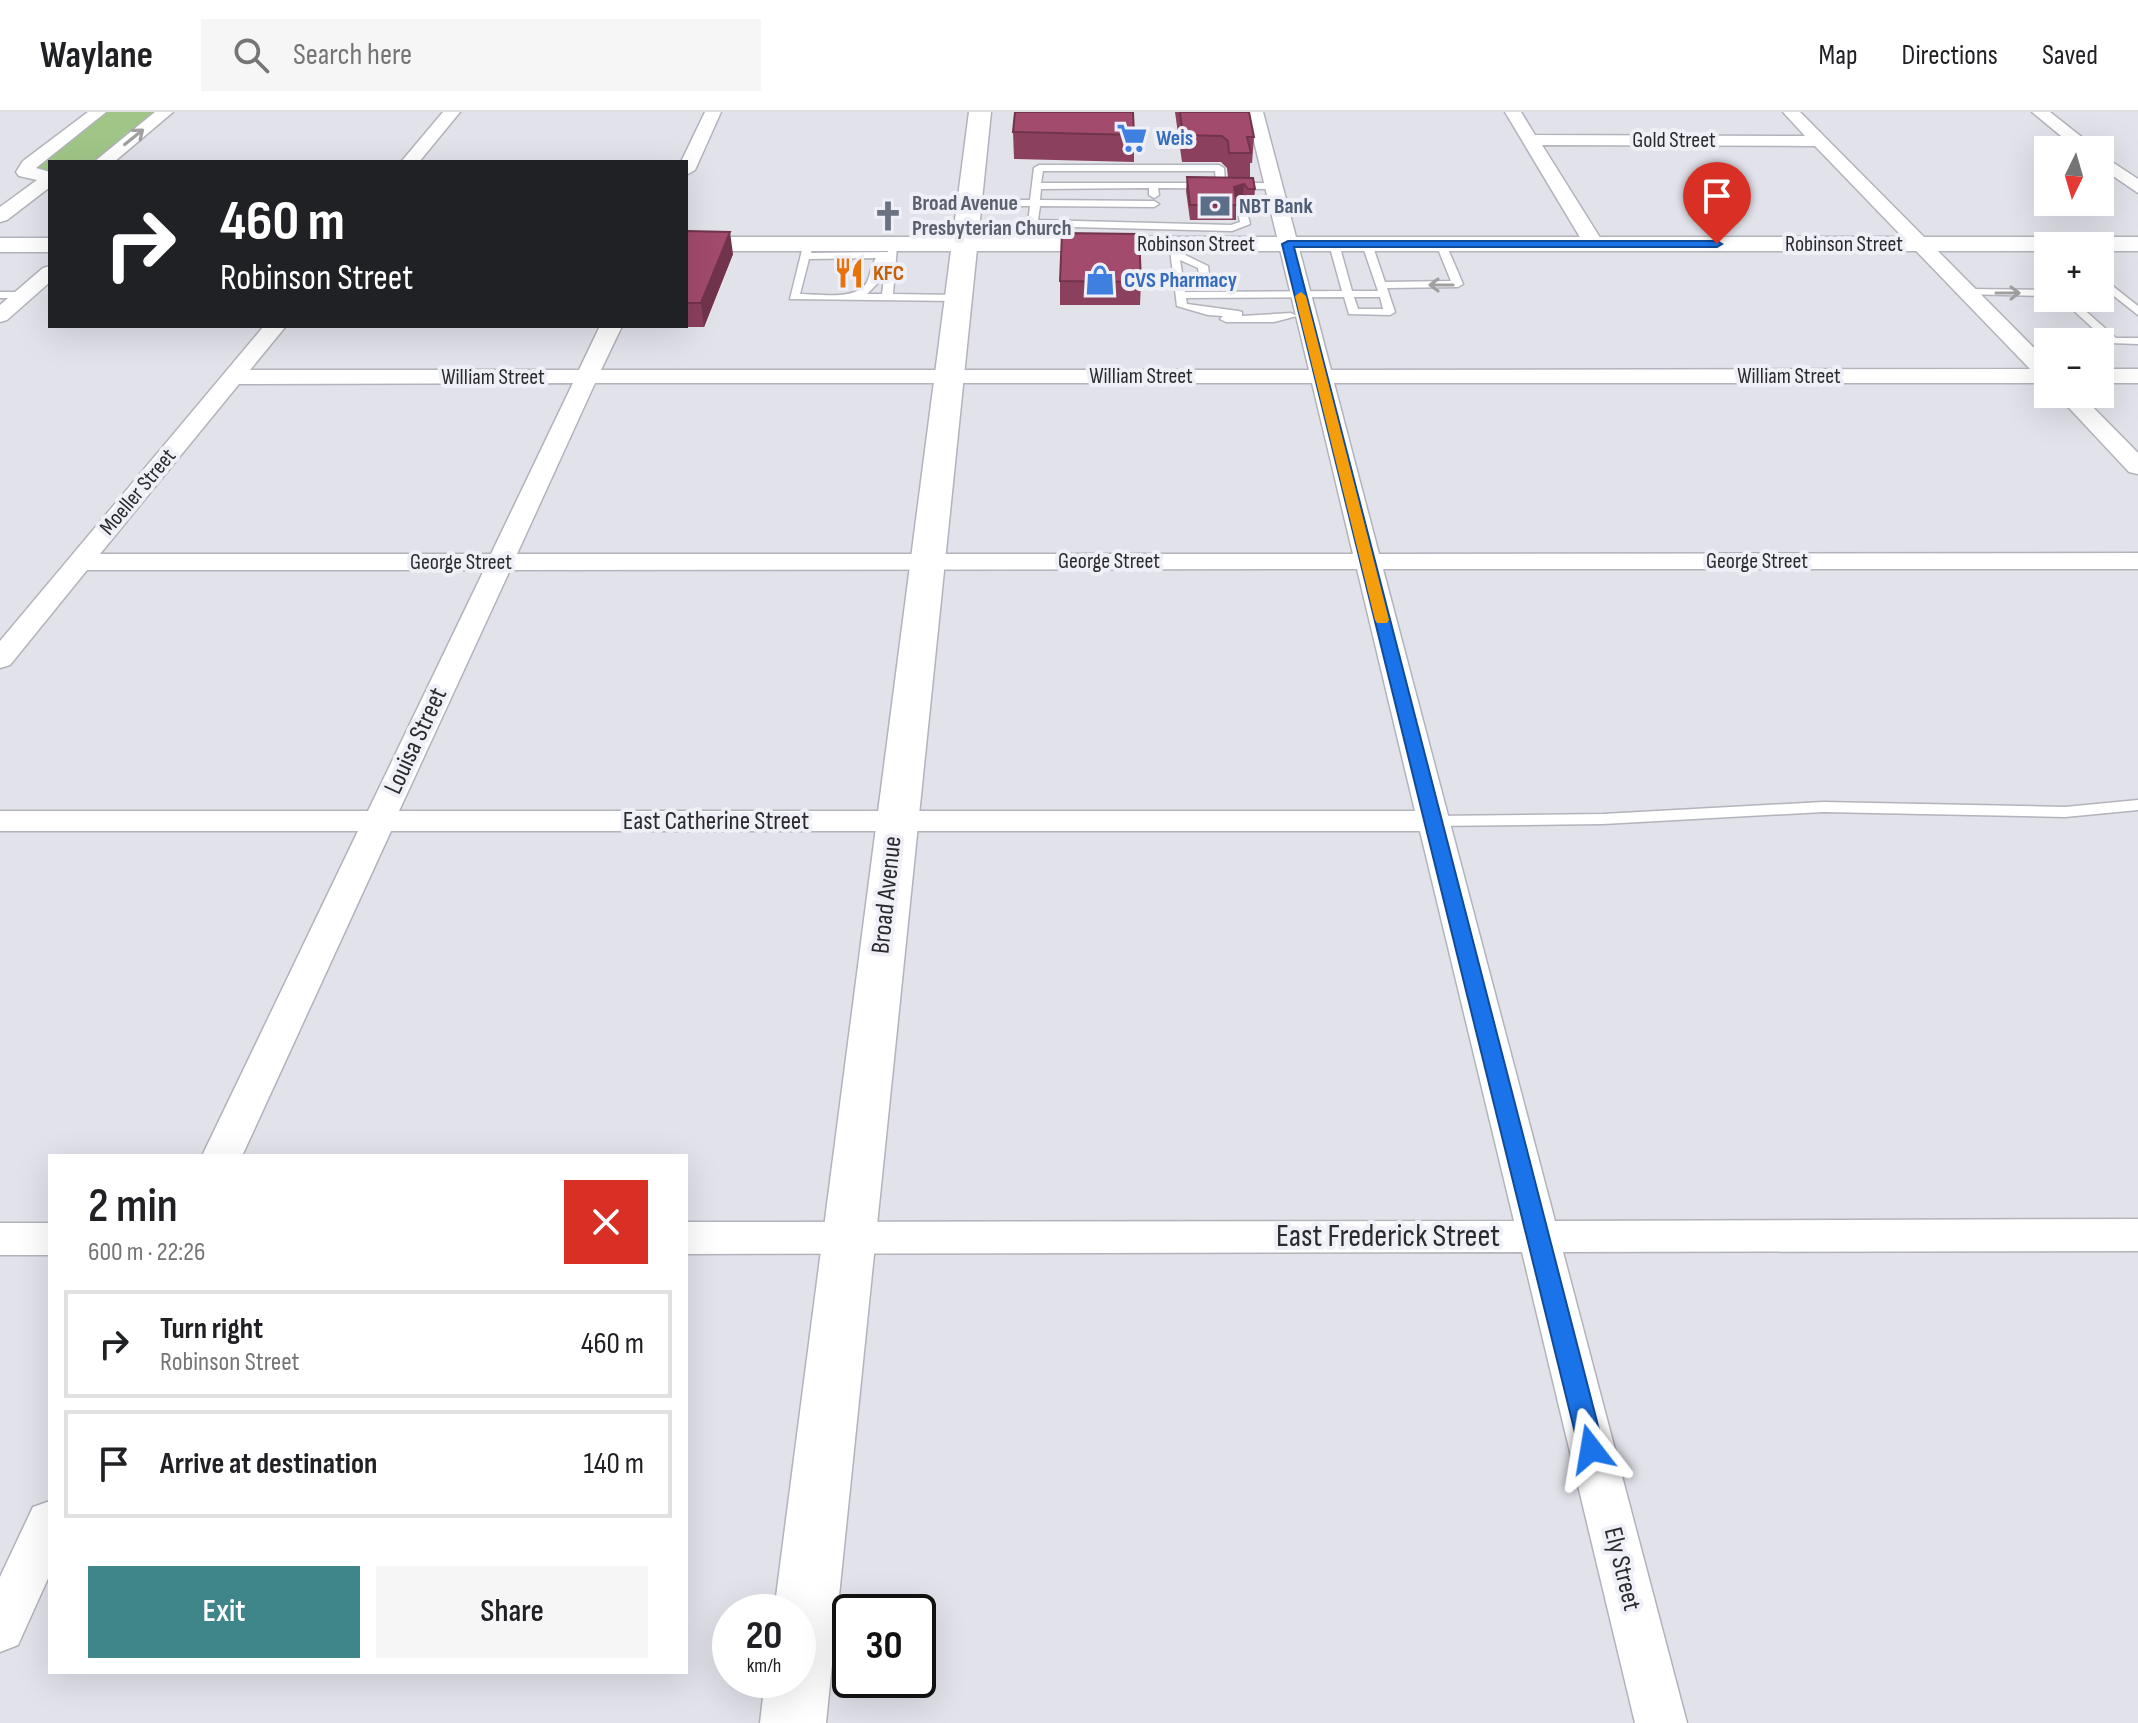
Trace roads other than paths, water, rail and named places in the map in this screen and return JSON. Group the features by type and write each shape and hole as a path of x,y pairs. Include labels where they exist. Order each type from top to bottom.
{"main road":[{"name":"Broad Avenue","path":"808,1594 980,112"},
{"name":"Robinson Street","path":"688,244 893,252 966,224 1161,239 1288,244 2034,245"},
{"name":"Robinson Street","path":"2114,244 2138,244"},
{"path":"0,245 48,245"},
{"name":"Broad Avenue","path":"793,1723 796,1698"}],"street":[{"path":"48,177 25,172 29,165 98,112"},
{"path":"105,160 165,112"},
{"path":"412,160 452,112"},
{"path":"688,166 713,112"},
{"name":"Ely Street","path":"1255,112 1288,244 1299,309 1321,376 1661,1723"},
{"path":"1513,112 1594,244"},
{"path":"1791,112 2034,361"},
{"path":"2040,112 2071,136"},
{"name":"Gold Street","path":"1530,140 1819,141"},
{"path":"2114,170 2138,188"},
{"path":"0,216 48,179"},
{"path":"0,316 48,274"},
{"name":"Moeller Street","path":"0,659 273,328"},
{"name":"Louisa Street","path":"223,1154 610,328"},
{"name":"William Street","path":"234,377 2034,375"},
{"path":"2114,376 2138,376"},
{"path":"2081,408 2138,467"},
{"name":"George Street","path":"80,562 2138,561"},
{"name":"East Catherine Street","path":"0,821 1432,821"},
{"name":"East Frederick Street","path":"688,1238 2138,1235"},
{"path":"0,1239 48,1239"},
{"path":"0,1629 48,1526"}],"lane":[{"path":"1221,186 1219,168 1039,168 1033,223 1161,239 1245,224 1239,195"},
{"path":"1153,185 1161,239 1180,300 1191,316 1274,319 1347,294 1458,284 1441,244"},
{"path":"1036,186 1221,186 1239,195 1273,186"},
{"path":"966,224 1035,203 1154,204"},
{"path":"1161,239 1203,266 1206,284"},
{"path":"1334,244 1353,312 1390,312 1367,244"},
{"path":"806,250 794,297 957,298"},
{"path":"814,297 866,292 872,285 878,261 893,252"},
{"path":"887,298 893,252"},
{"path":"1180,300 1206,284 1299,309"},
{"path":"1967,292 2034,293"},
{"path":"2116,293 2138,312"},
{"path":"0,295 24,295"},
{"path":"1180,300 1208,312 1238,314"},
{"path":"1260,314 1299,309"},
{"path":"2081,312 2113,341 2138,341"},
{"path":"1432,821 1603,819 1823,807 2065,812 2138,805"}],"place":[{"name":"Weis","path":"1132,138"},
{"name":"NBT Bank","path":"1215,206"},
{"name":"Broad Avenue Presbyterian Church","path":"888,216"},
{"name":"KFC","path":"849,273"},
{"name":"CVS Pharmacy","path":"1100,280"}]}
